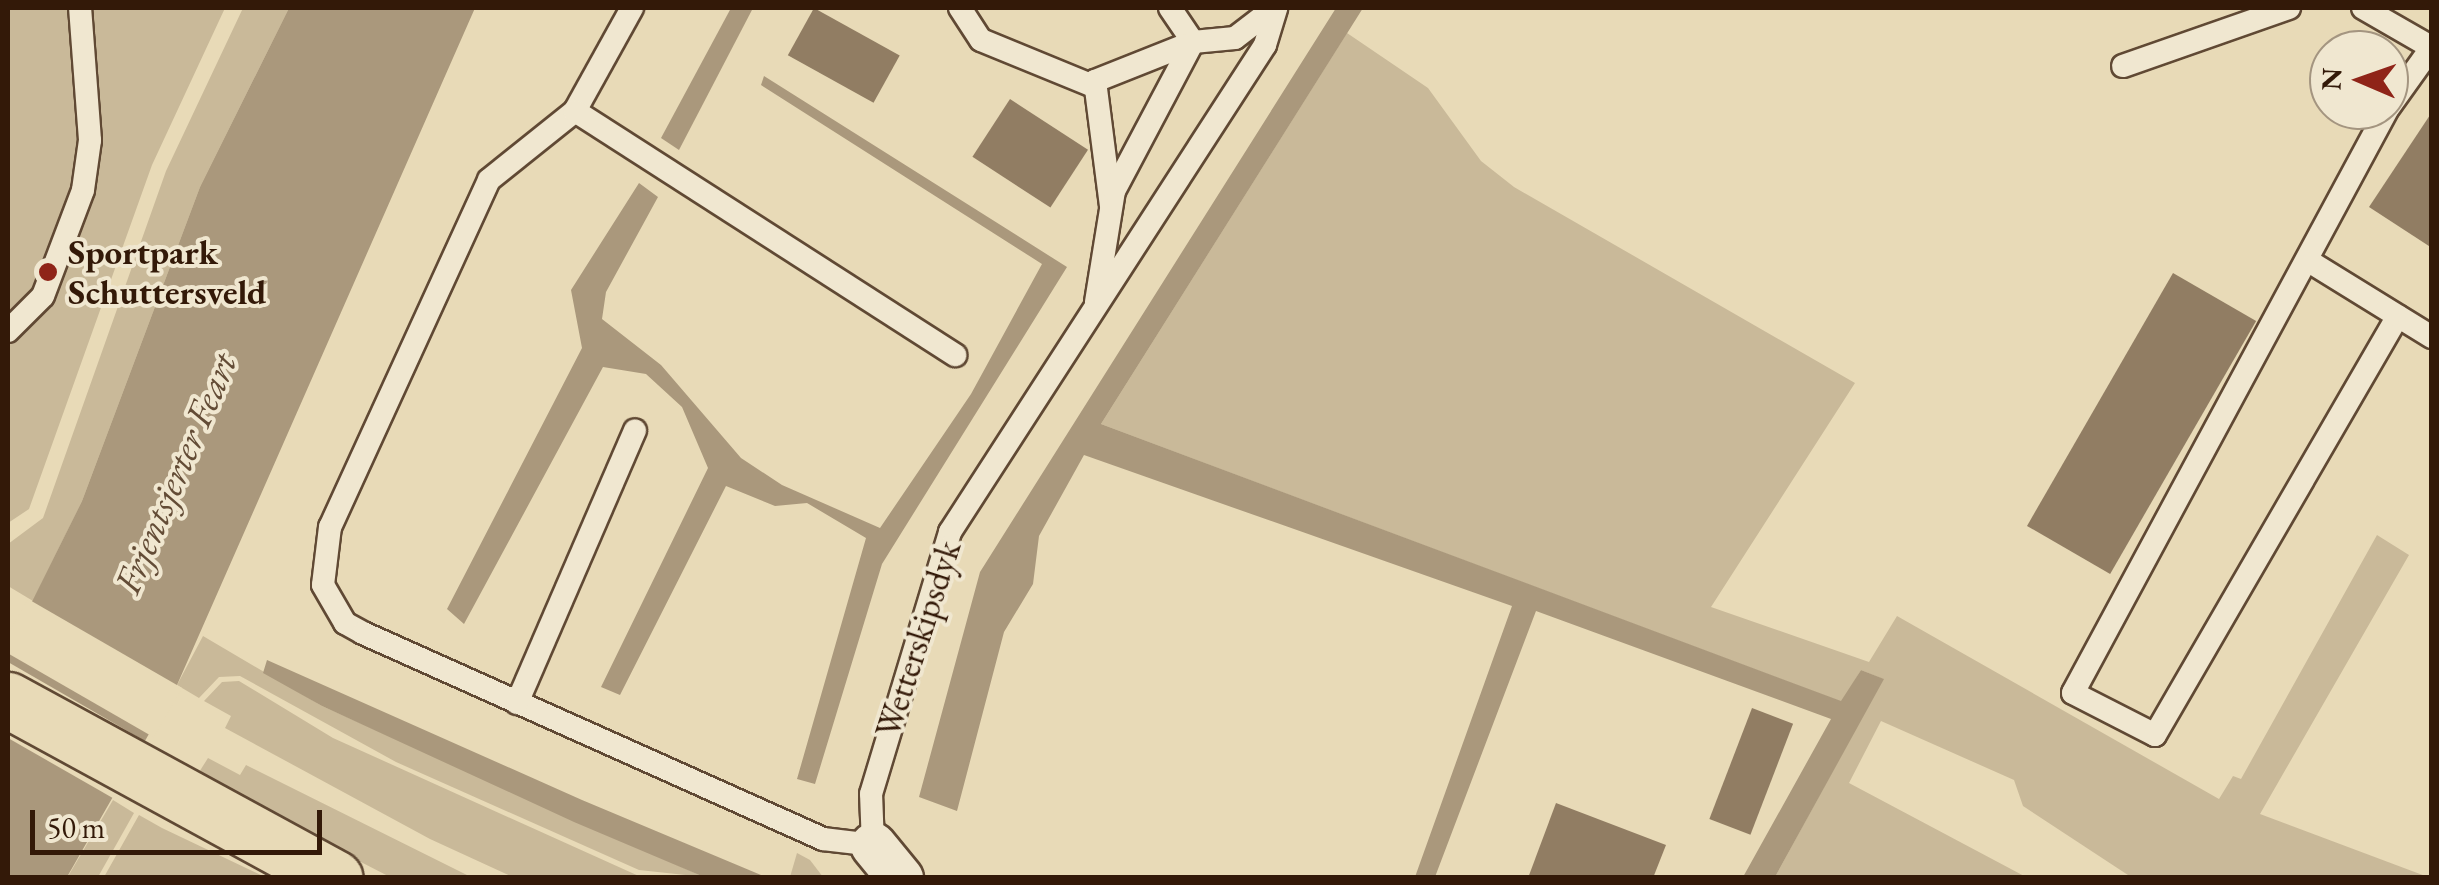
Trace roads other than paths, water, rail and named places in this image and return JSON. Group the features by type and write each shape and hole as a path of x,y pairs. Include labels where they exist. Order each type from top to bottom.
{"main road":[{"path":"8,700 178,798 334,878"}],"lane":[{"path":"8,331 43,296 83,190 90,140 80,8"},
{"path":"632,8 575,111 489,180 320,562 345,623 822,839 886,862"},
{"path":"960,8 981,40 1092,86 1194,42 1235,38 1275,8"},
{"path":"1170,8 1194,42"},
{"name":"Wetterskipsdyk","path":"886,862 871,794 950,532 1265,45 1275,8"},
{"path":"2123,66 2288,8"},
{"path":"2363,8 2430,46 2409,77"},
{"path":"1094,310 1111,206 1194,42"},
{"path":"1092,86 1111,206"},
{"path":"575,111 955,355"},
{"path":"2377,130 2312,263 2074,693 2155,735 2398,316"},
{"path":"2312,263 2432,337"},
{"path":"517,703 635,430"}],"water":[{"name":"Frjentsjerter Feart","path":"289,8 475,8 177,685 67,877 8,877 8,650 82,501 200,187"},
{"path":"731,8 753,8 679,150 661,138"},
{"path":"1336,8 1363,8 1101,424 1841,701 1861,670 1884,679 1775,877 1743,877 1831,719 1536,611 1435,877 1415,877 1512,606 1084,455 1039,536 1033,584 1004,632 957,811 919,797 980,572"},
{"path":"764,76 1067,267 882,564 815,784 797,779 866,538 807,503 775,506 726,486 620,695 601,687 708,468 682,407 646,374 603,367 464,624 447,609 582,348 571,290 639,183 658,197 606,292 602,319 661,365 741,458 782,485 880,528 971,394 1042,264 761,85"},
{"path":"267,660 766,877 704,877 574,822 322,706 263,673"}],"place":[{"name":"Sportpark Schuttersveld","path":"48,272"}]}
